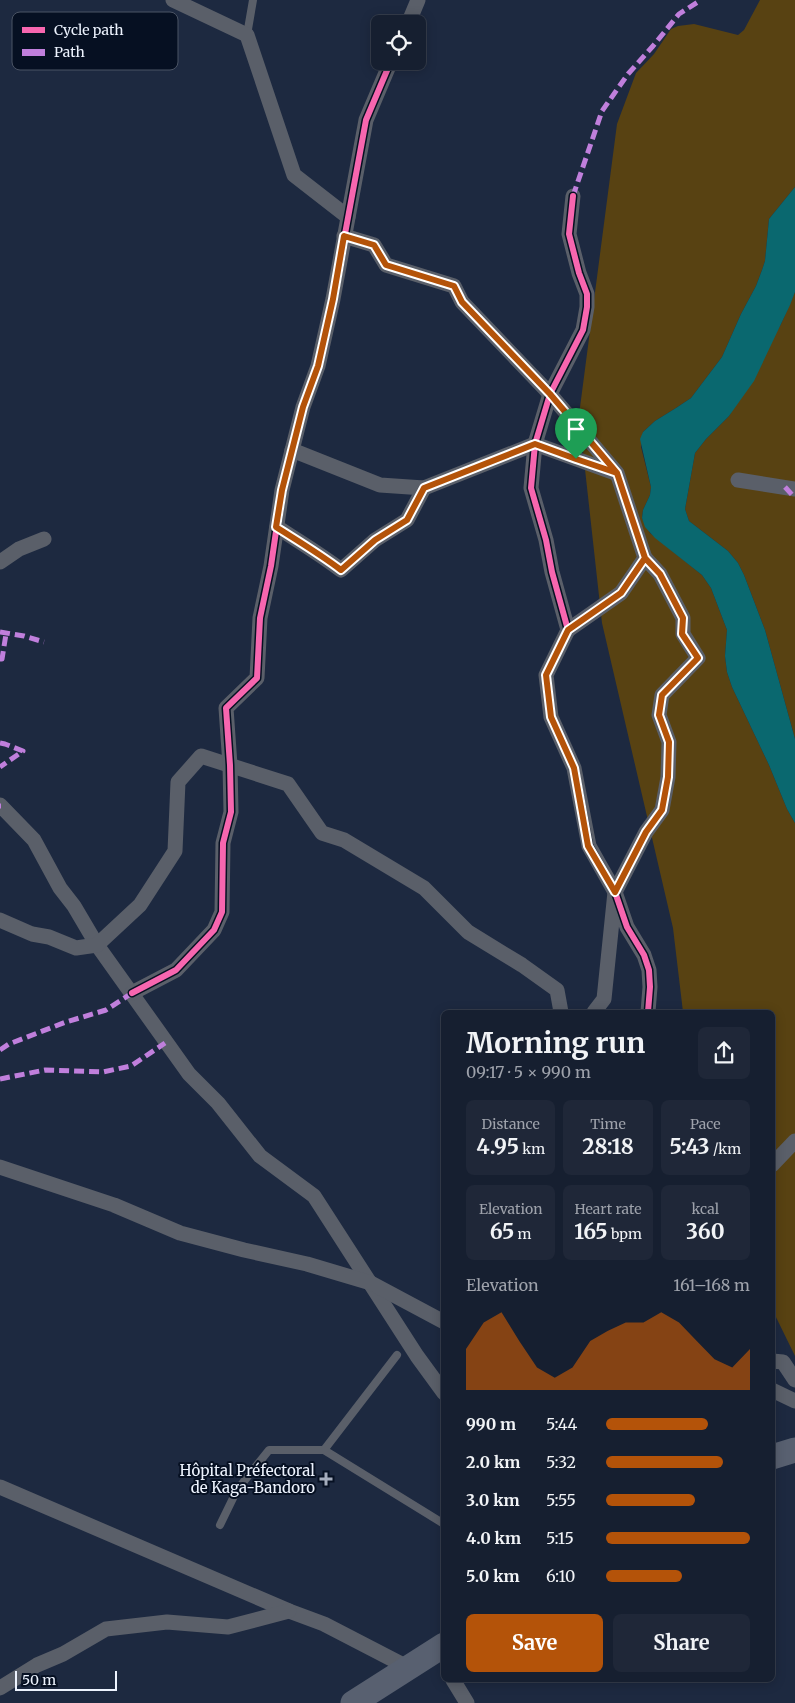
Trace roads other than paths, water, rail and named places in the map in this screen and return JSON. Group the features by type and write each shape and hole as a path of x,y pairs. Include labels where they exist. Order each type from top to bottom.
{"main road":[{"path":"353,1703 409,1668 441,1653"}],"street":[{"path":"173,0 247,35 294,176 348,217"},
{"path":"412,15 418,0"},
{"path":"132,993 176,970 214,930 222,912 223,843 231,812 226,708 257,678 260,618 271,566 282,490 303,407 318,366 333,299 366,120 387,70"},
{"path":"568,630 531,488 535,444 550,394 583,330 587,294 579,273 569,234 573,196"},
{"path":"344,236 374,245 386,265 454,286 462,302 550,394 617,473 645,558 660,574 683,618 682,634 698,658 662,695 659,715 669,742 668,777 662,810 646,832 615,892 604,999 596,1010"},
{"path":"292,450 380,485 424,488 535,444 617,473"},
{"path":"738,480 795,489"},
{"path":"276,527 322,555 341,570 375,540 407,520 424,488"},
{"path":"0,562 19,549 44,539"},
{"path":"645,558 621,593 568,630 546,675 551,717 574,768 588,846 615,892 627,927 644,955 649,970 648,1010"},
{"path":"0,920 32,934 49,937 76,948 96,945 140,905 175,851 178,782 201,756 288,784 322,833 344,840 424,888 468,932 522,965 557,990 561,1010"},
{"path":"0,805 34,840 60,888 74,906 96,945 189,1074 218,1103 260,1156 314,1196 417,1356 441,1388"},
{"path":"775,1163 795,1141"},
{"path":"0,1167 114,1205 180,1233 279,1259 307,1264 371,1283 441,1320"},
{"path":"775,1361 783,1362 795,1380"},
{"path":"775,1391 795,1401"},
{"path":"0,1487 289,1611 324,1624 409,1668"},
{"path":"0,1688 37,1665 63,1654 106,1629 167,1622 228,1626 289,1611"},
{"path":"454,1682 467,1703"}],"lane":[{"path":"247,35 253,0"},
{"path":"324,1450 397,1355"},
{"path":"220,1524 238,1490 269,1450 324,1450 441,1522"}],"place":[{"name":"Hôpital Préfectoral de Kaga-Bandoro","path":"326,1479"}]}
